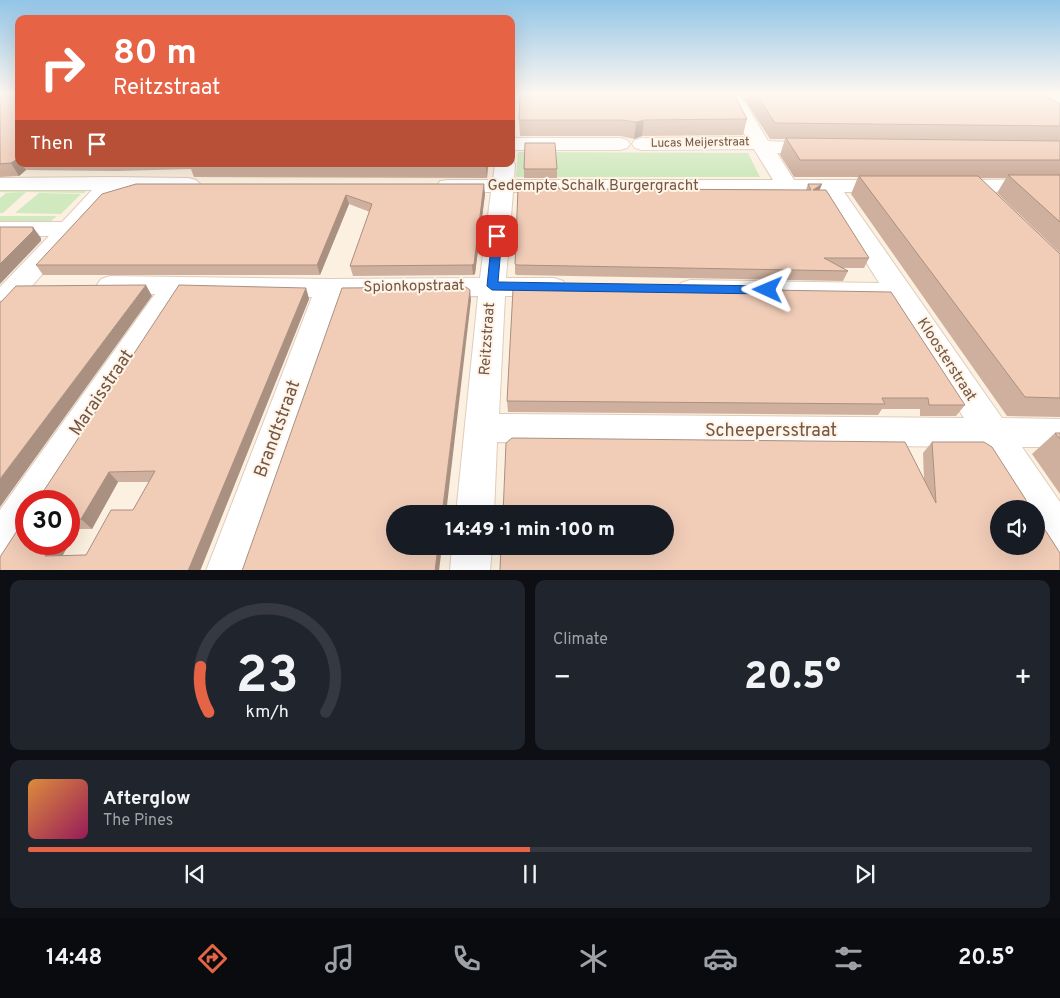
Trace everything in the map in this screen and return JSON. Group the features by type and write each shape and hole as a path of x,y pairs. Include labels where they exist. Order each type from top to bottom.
{"street":[{"path":"747,121 787,186"},
{"path":"515,144 620,144"},
{"name":"Lucas Meijerstraat","path":"642,144 834,148"},
{"path":"37,183 56,167"},
{"name":"Gedempte Schalk Burgergracht","path":"433,186 503,175 787,186 907,186"},
{"name":"Reitzstraat","path":"476,505 492,286 503,175"},
{"path":"8,295 111,183"},
{"path":"0,184 208,184"},
{"path":"935,186 1060,185"},
{"path":"974,186 994,205"},
{"name":"Kloosterstraat","path":"830,187 901,292 1060,536"},
{"path":"0,229 68,229"},
{"name":"Spionkopstraat","path":"87,285 329,288 582,287"},
{"name":"Maraisstraat","path":"36,490 176,285"},
{"path":"8,295 47,286"},
{"name":"Brandtstraat","path":"226,570 329,288"},
{"path":"671,288 901,292"},
{"name":"Scheepersstraat","path":"481,428 1060,433"},
{"name":"Maraisstraat","path":"0,543 15,521"},
{"path":"470,570 471,555"}],"green space":[{"path":"518,152 748,153 760,177 516,177"},
{"path":"0,189 87,190 84,193 25,193 0,192"},
{"path":"6,193 25,193 3,213 0,213 0,198"},
{"path":"39,193 81,194 61,214 15,213"},
{"path":"0,216 57,216 50,222 0,221"}],"building":[{"path":"0,121 15,121 15,160 11,163 0,164"},
{"path":"773,121 1060,121 1060,126 775,123"},
{"path":"786,138 1060,141 1060,160 800,160"},
{"path":"525,143 555,143 557,169 524,169"},
{"path":"1008,175 1060,175 1060,222"},
{"path":"859,176 978,176 1060,254 1060,398 1025,397"},
{"path":"136,184 484,184 474,264 472,265 350,266 372,204 346,195 317,265 36,265 102,194"},
{"path":"523,184 558,184 559,189 610,189 613,185 618,189 811,190 808,184 822,184 813,190 826,190 869,258 824,258 848,271 517,265 515,264 518,189 523,189"},
{"path":"0,227 33,227 33,231 0,264"},
{"path":"146,285 0,479 0,302 16,286"},
{"path":"179,285 306,288 188,570 0,570 0,557 15,534 15,555 86,555 111,510 133,510 155,471 109,472 81,519 80,490 44,490"},
{"path":"519,286 891,292 965,405 929,405 928,398 882,398 885,404 507,401 513,290"},
{"path":"466,287 470,290 443,505 386,505 386,555 437,555 435,570 242,570 342,288"},
{"path":"512,438 905,442 936,503 932,442 984,442 992,447 1026,500 990,500 990,555 1045,555 1045,530 1060,553 1060,570 500,570 501,555 674,555 674,505 503,505 506,443"}],"route":[{"path":"497,236 492,286 768,290"}]}
